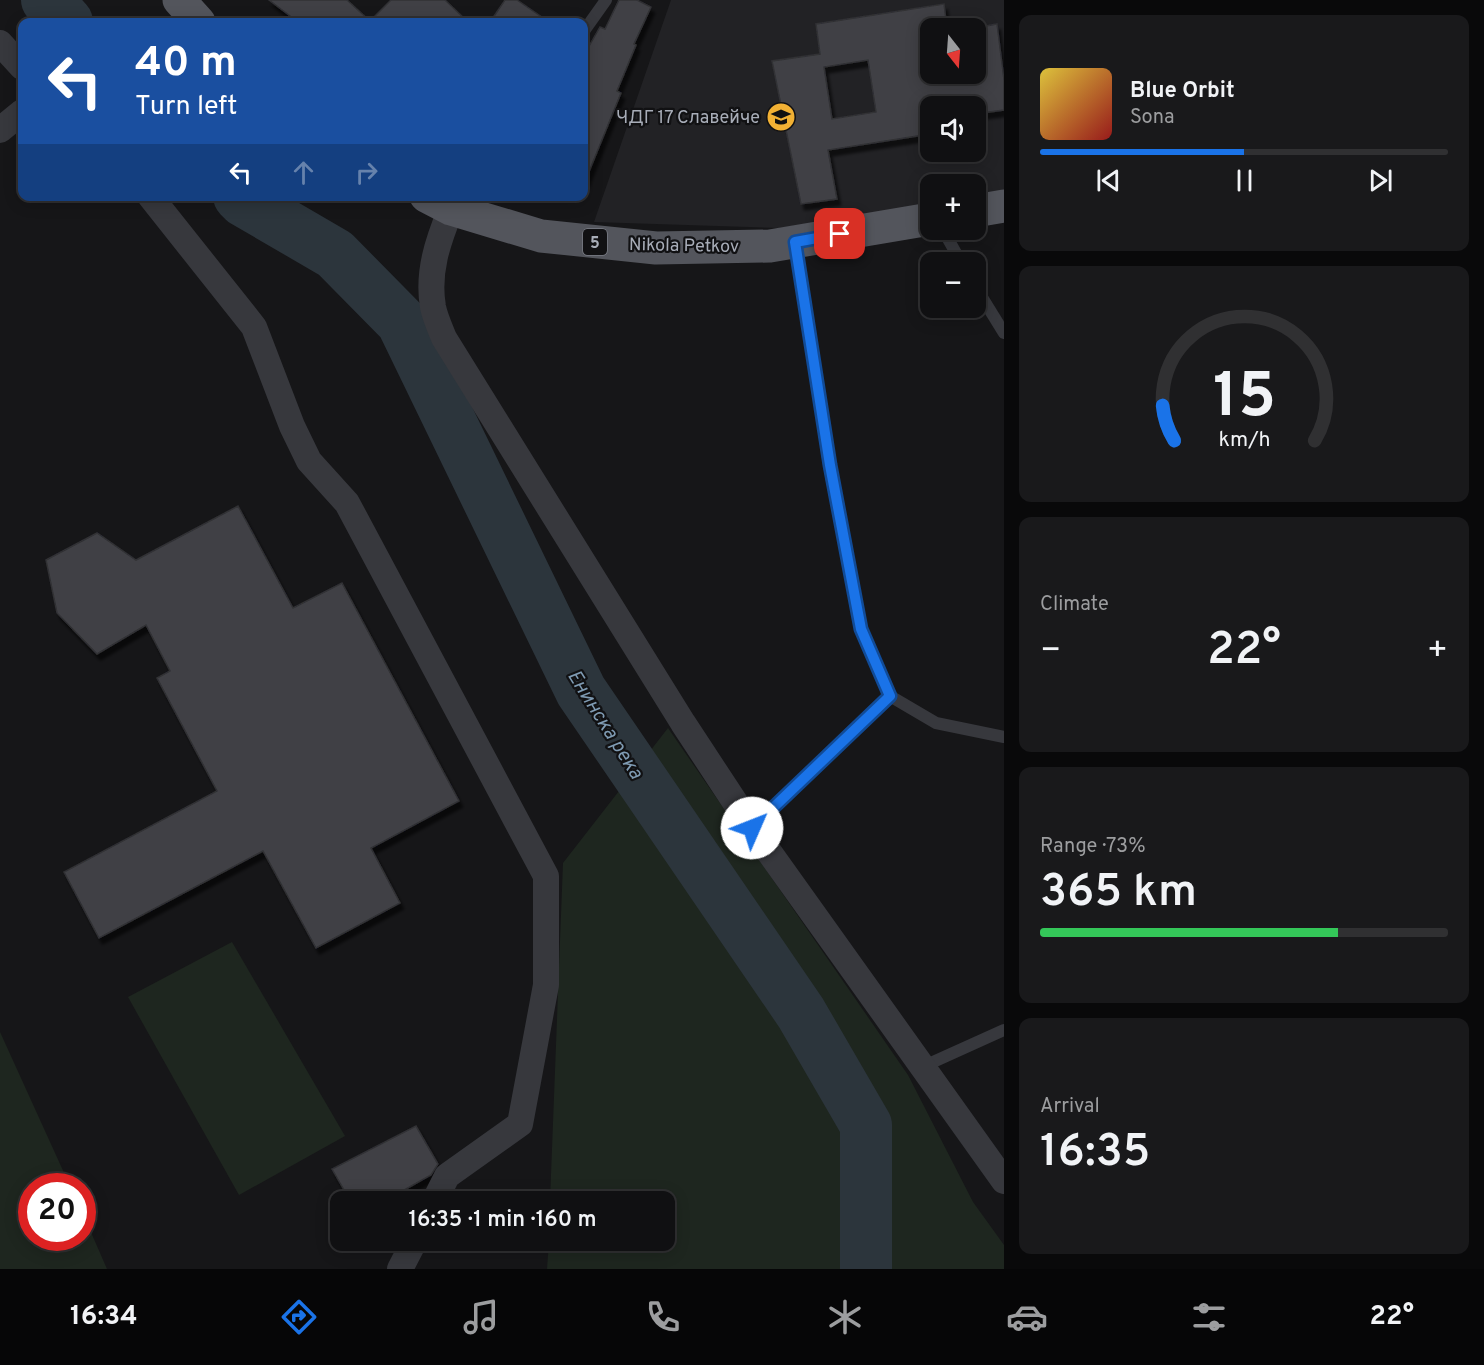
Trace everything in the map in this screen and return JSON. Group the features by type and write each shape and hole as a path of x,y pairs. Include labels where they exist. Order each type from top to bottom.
{"main road":[{"path":"179,0 196,18"},
{"name":"Nikola Petkov","path":"446,201 541,236 656,248 783,244"},
{"path":"986,209 1004,206"},
{"name":"5","path":"783,244 920,221"}],"street":[{"path":"0,43 18,63"},
{"path":"0,130 18,115"},
{"path":"154,201 254,327 292,426 309,461 347,503 546,876 546,985 520,1124 447,1176 440,1191"},
{"path":"446,201 430,283 433,309 444,338 682,723 752,828 1004,1181"},
{"path":"400,1269 409,1251"}],"lane":[{"path":"588,25 606,0"},
{"path":"783,244 830,465 861,629 890,696 936,723 1004,737"},
{"path":"986,304 1004,333"},
{"path":"752,828 890,696"},
{"path":"922,1067 1004,1030"}],"shaded area":[{"name":"ЧДГ 17 Славейче","path":"671,0 1004,0 1004,193 986,196 986,174 920,174 920,207 779,228 594,222"},
{"path":"668,728 908,1075 973,1202 1004,1245 1004,1269 547,1269 548,1251 675,1251 675,1191 550,1191 563,863"},
{"path":"232,942 345,1136 239,1195 128,997"},
{"path":"0,1032 64,1173 18,1173 18,1251 96,1251 96,1244 107,1269 0,1269"}],"building":[{"path":"269,0 347,0 367,18 293,18"},
{"path":"391,0 445,0 464,18 373,18"},
{"path":"505,0 517,0 543,18 493,18"},
{"path":"619,0 637,0 651,7 634,44 636,45 617,91 621,93 588,174 588,48 600,27 605,29"},
{"path":"944,4 946,18 920,18 920,84 986,84 986,26 997,24 1004,80 1004,110 986,112 986,96 920,96 920,136 828,150 837,199 801,204 772,61 820,54 816,24","holes":["868,60 876,112 832,119 824,67"]},
{"path":"238,506 293,608 342,583 459,801 371,848 400,903 316,948 263,851 99,938 64,872 217,791 157,678 170,671 146,625 97,654 57,613 46,560 97,533 136,560"},
{"path":"416,1126 438,1164 431,1175 403,1191 345,1191 332,1169"}],"waterway":[{"name":"Енинска река","path":"47,0 63,18"},
{"name":"Енинска река","path":"244,201 335,254 402,322 581,691 801,1013 866,1125 866,1269"}],"place":[{"name":"ЧДГ 17 Славейче","path":"781,117"}],"route":[{"path":"752,828 890,696 861,629 830,465 795,242 840,234"}]}
